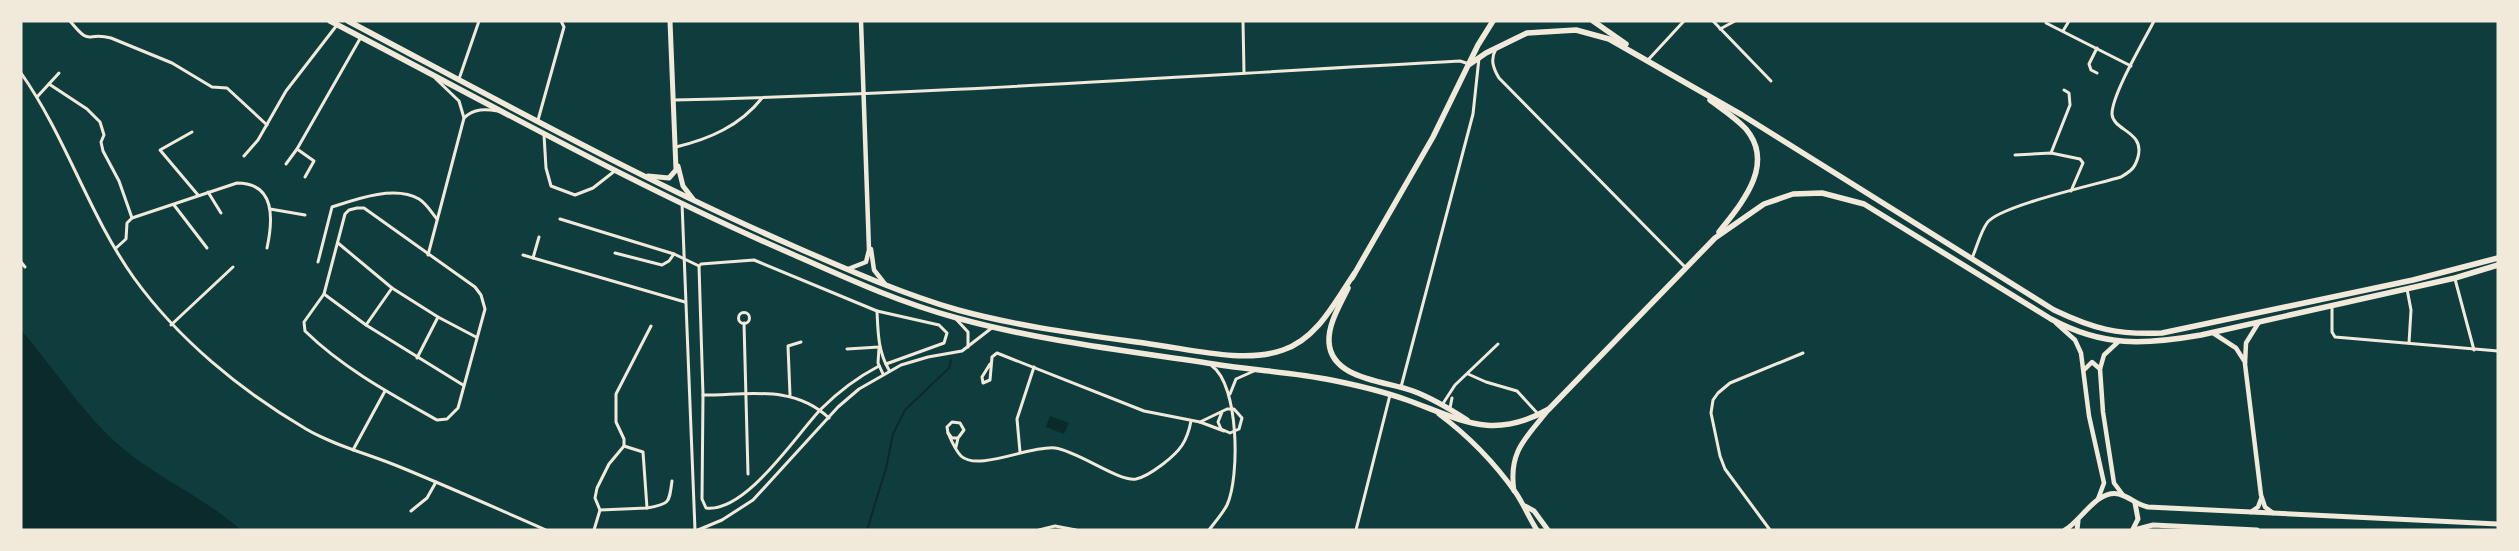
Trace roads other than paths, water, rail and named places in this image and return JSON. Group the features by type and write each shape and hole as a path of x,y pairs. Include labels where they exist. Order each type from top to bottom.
{"main road":[{"path":"330,21 682,203 833,272 954,318 993,327 1326,379 1390,394 1473,424 1504,426 1524,422 1549,410"},
{"path":"348,21 458,80 696,202 887,286 944,306 1000,320 1130,341 1252,355 1283,350 1305,339 1322,320 1354,274 1433,137 1494,21"},
{"path":"670,21 677,161 683,186 696,202"},
{"path":"1594,21 1648,60"},
{"path":"1470,64 1497,46 1526,33 1576,30 1609,38 1742,115 2038,300 2080,322 2100,330 2138,334 2162,333 2197,327 2455,270 2498,258"},
{"path":"1514,491 1512,469 1517,451 1549,410 1715,238 1743,201 1752,184 1757,167 1756,151 1752,138 1741,124 1687,83"},
{"path":"645,176 669,178 676,170 677,161"},
{"path":"1715,238 1749,213 1778,198 1808,192 1834,195 1864,204 1881,213 2051,320 2084,335 2118,342 2163,342 2213,333 2455,278 2498,265"},
{"path":"1354,274 1330,328 1329,342 1332,354 1342,366 1353,373 1402,387 1450,409 1473,424"},
{"path":"1436,412 1482,449 1525,506 1534,511 1548,530"},
{"path":"2064,530 2078,521 2098,500 2110,494 2124,496 2135,503 2148,507 2498,524"},
{"path":"2133,530 2138,519 2135,503"},
{"path":"1525,506 1527,516 1537,530"},
{"path":"2077,530 2078,521"},
{"path":"2133,530 2146,525 2257,530"}],"street":[{"path":"70,21 79,34 85,38 103,36 111,38 172,63 212,87 227,88 267,125"},
{"path":"458,80 478,21"},
{"path":"538,120 564,27 561,21"},
{"path":"848,270 866,262 868,243 865,92 861,21"},
{"path":"1243,21 1244,72"},
{"path":"1648,60 1684,21"},
{"path":"1713,21 1771,81"},
{"path":"1720,29 1734,21"},
{"path":"2063,31 2069,21"},
{"path":"1972,258 1987,222 1993,218 2032,202 2121,177 2135,166 2140,150 2138,144 2116,121 2112,112 2131,66 2154,21"},
{"path":"2046,23 2131,66"},
{"path":"244,156 258,140 286,91 337,25"},
{"path":"286,164 297,149 361,37"},
{"path":"1497,46 1492,55 1492,63 1500,78 1686,268"},
{"path":"2097,48 2089,64 2091,70 2097,73"},
{"path":"1402,387 1473,114 1479,58"},
{"path":"674,100 762,98 1460,61 1470,64"},
{"path":"427,72 454,94 463,109 464,118 428,255"},
{"path":"21,73 37,97 133,277 171,324 226,373 310,432 436,482 546,530"},
{"path":"37,97 60,73"},
{"path":"49,84 88,109 100,122 104,135 101,146 119,181 132,218"},
{"path":"2051,153 2070,104 2069,93 2064,90"},
{"path":"676,147 713,136 748,113 762,98"},
{"path":"464,118 468,114 484,109 508,113"},
{"path":"192,132 160,150 198,195"},
{"path":"544,132 546,168 551,186 575,195 593,188 616,169"},
{"path":"297,149 314,161 305,178"},
{"path":"2015,155 2051,153 2083,161 2071,191"},
{"path":"116,248 126,239 127,223 132,218 237,183 252,184 262,191 270,209 272,227 267,248"},
{"path":"208,192 221,213"},
{"path":"318,262 332,207 389,194 404,194 420,199 438,220"},
{"path":"682,203 696,530 722,520 752,500 859,389 890,370 922,359 958,352 968,348 993,327"},
{"path":"174,205 207,248"},
{"path":"364,208 428,255 475,287 481,295 485,309 458,408 453,414 442,420 385,391 343,364 305,332 304,322 324,294 346,214 349,210 364,208"},
{"path":"270,209 304,216"},
{"path":"560,219 674,254 699,266"},
{"path":"533,258 539,237"},
{"path":"338,243 392,288 438,318 476,337"},
{"path":"868,243 872,267 887,286"},
{"path":"615,253 662,265 670,261 674,254"},
{"path":"523,255 685,302"},
{"path":"699,266 708,262 754,260 877,311 939,325 947,333 944,343 886,364"},
{"path":"21,262 25,267"},
{"path":"699,266 703,395 702,499 706,508 716,509 739,497 760,479 820,410 845,388 879,366"},
{"path":"171,324 233,267"},
{"path":"2455,278 2474,350"},
{"path":"366,325 392,288"},
{"path":"2407,288 2411,310 2409,344"},
{"path":"324,294 366,325 463,385"},
{"path":"2332,306 2332,332 2335,337 2498,351"},
{"path":"877,311 879,347 877,356 879,366 884,374"},
{"path":"417,358 438,318"},
{"path":"954,318 968,332 968,348"},
{"path":"2051,320 2075,340 2085,369 2089,416 2104,484 2098,500"},
{"path":"2259,322 2246,343 2245,364 2261,496 2265,507 2273,514"},
{"path":"744,323 748,474"},
{"path":"594,530 600,510 595,498 597,488 606,469 624,446 624,439 616,422 616,394 651,326"},
{"path":"2213,333 2236,348 2245,364"},
{"path":"790,395 788,346 800,342"},
{"path":"2118,342 2104,355 2100,368 2100,390 2114,483 2124,496"},
{"path":"1442,405 1455,385 1498,344"},
{"path":"847,349 879,347"},
{"path":"879,347 890,370"},
{"path":"990,364 990,380 984,383 982,377 992,357 997,353 1144,411 1200,422 1224,431 1234,432 1241,427 1242,418 1237,410 1230,408 1200,422"},
{"path":"1770,530 1724,469 1711,413 1713,400 1723,387 1730,382 1803,353"},
{"path":"1208,362 1220,373 1229,400 1234,432 1234,481 1227,505 1209,530"},
{"path":"2085,369 2092,362 2100,368"},
{"path":"1020,452 1017,418 1034,367"},
{"path":"1229,400 1232,386 1236,379 1259,369"},
{"path":"1468,374 1475,379 1517,390 1539,415"},
{"path":"1450,409 1455,385"},
{"path":"354,450 385,391"},
{"path":"1356,530 1390,394"},
{"path":"703,395 790,395 802,399 829,418"},
{"path":"1222,412 1218,422 1224,431"},
{"path":"956,447 958,438 964,430 957,422 949,424 948,433 961,456 978,462 1041,448 1060,449 1082,456 1125,478 1138,479 1150,473 1180,451 1185,444 1191,421"},
{"path":"948,433 952,438 958,438"},
{"path":"624,446 643,452 647,508"},
{"path":"600,510 647,508 665,504 670,500 672,480"},
{"path":"411,511 428,498 436,482"},
{"path":"2248,512 2258,507 2261,496"},
{"path":"1038,530 1055,526 1076,530"}],"water":[{"path":"21,330 81,405 120,446 149,468 212,507 241,530 21,530"},
{"path":"1050,416 1069,423 1064,434 1046,427"}],"waterway":[{"path":"867,530 886,468 893,434 905,410 949,368 951,360"}]}
